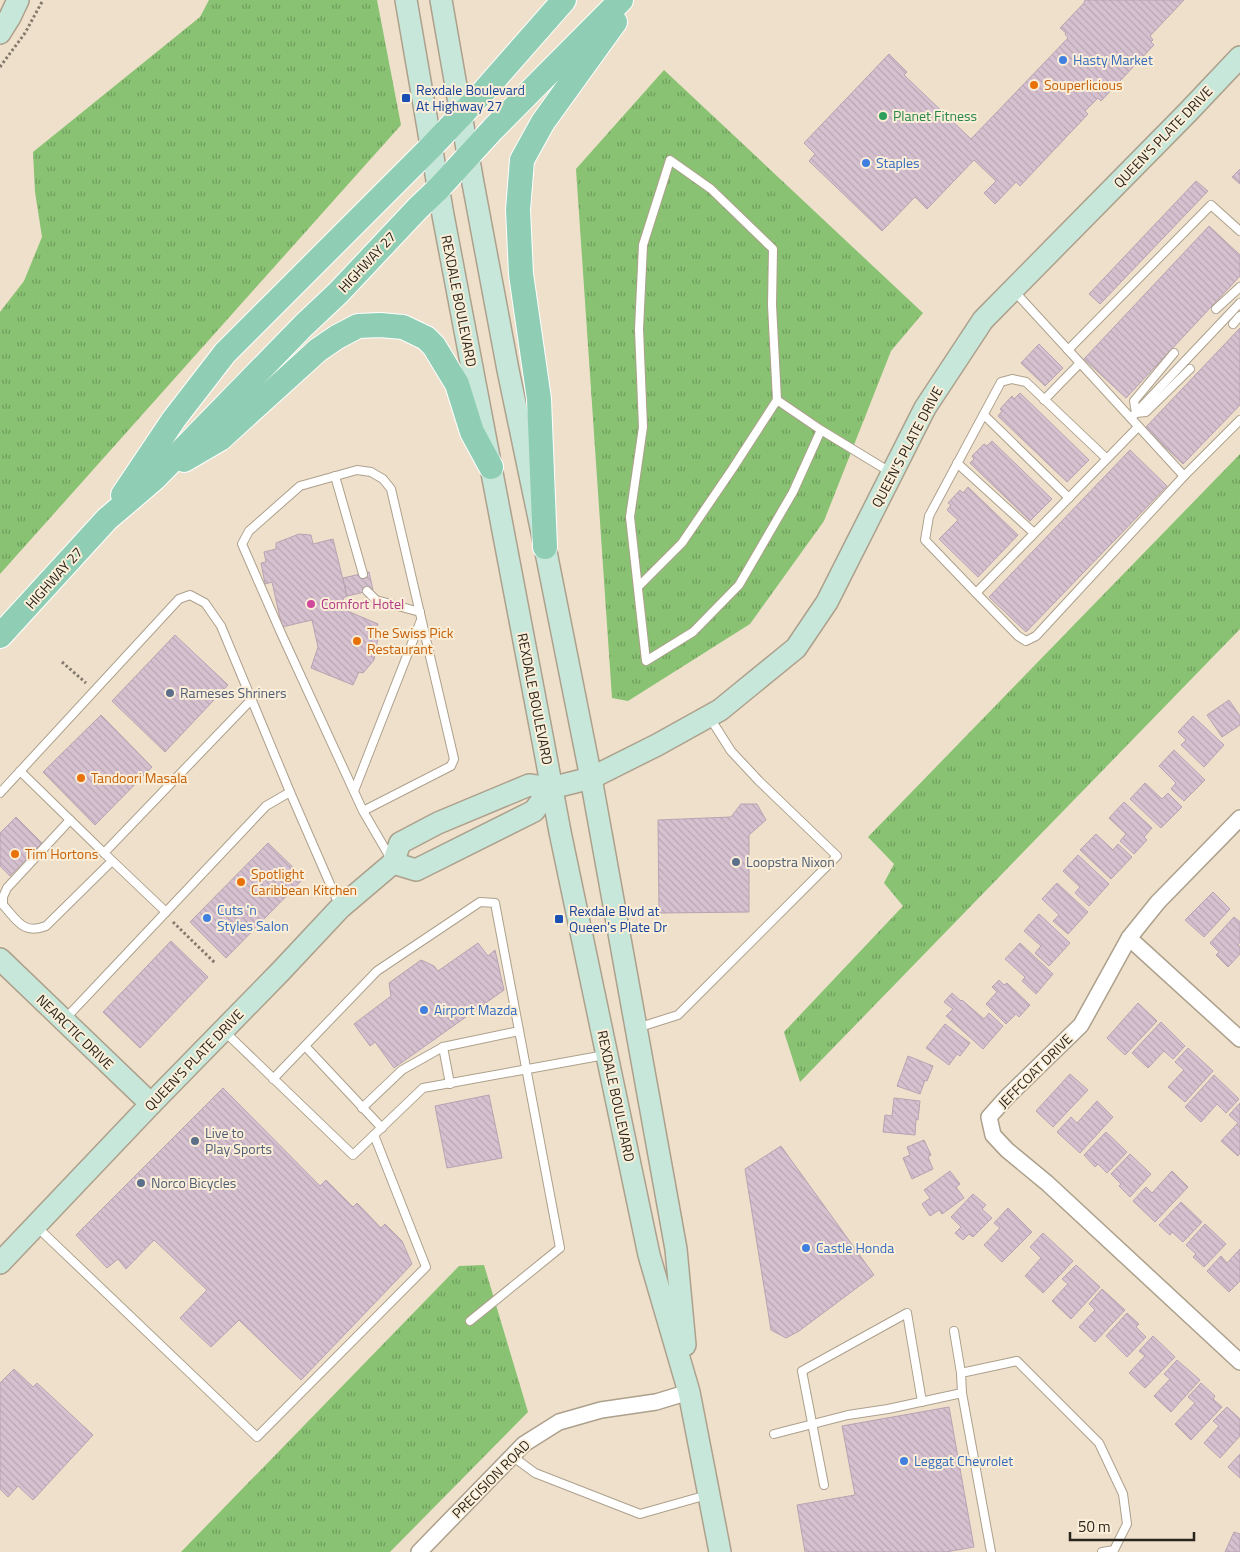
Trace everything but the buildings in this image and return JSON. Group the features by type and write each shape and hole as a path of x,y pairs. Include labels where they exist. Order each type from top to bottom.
{"main road":[{"path":"0,33 18,0"},
{"name":"REXDALE BOULEVARD","path":"406,0 443,214 551,788 649,1255 689,1392 720,1552"},
{"name":"REXDALE BOULEVARD","path":"441,0 508,370 591,778 676,1249 689,1392"},
{"name":"HIGHWAY 27","path":"107,519 174,419 225,353 432,146 485,90 564,0"},
{"name":"HIGHWAY 27","path":"0,636 107,519 155,478 304,325 338,293 439,188 492,129 621,0"},
{"path":"545,547 539,399 520,274 518,210 522,160 543,122 631,0"},
{"name":"QUEEN'S PLATE DRIVE","path":"0,1263 340,908 393,863 400,843 438,823 529,785 551,788 591,778 657,745 720,710 796,648 827,602 925,408 983,320 1240,57"},
{"path":"155,478 220,439 318,350 358,326 368,325 404,327 426,338 434,346 457,384 472,432 491,467"},
{"path":"393,863 416,870 534,811 551,788"},
{"name":"NEARCTIC DRIVE","path":"0,959 151,1104"}],"street":[{"name":"JEFFCOAT DRIVE","path":"1240,818 1158,902 1128,938 1081,1025 989,1117 993,1135 1007,1150 1047,1183 1240,1362"},
{"path":"1128,938 1240,1039"},
{"name":"PRECISION ROAD","path":"419,1552 524,1444 559,1422 602,1410 656,1402 689,1392"}],"lane":[{"path":"639,586 682,543 777,400 772,306 773,249 711,189 670,160 643,245 639,329 643,427 630,517 646,660 693,632 739,585 793,492 821,430"},
{"path":"1068,350 1211,205 1240,231"},
{"path":"1216,309 1240,287"},
{"path":"1013,290 1080,363 1134,416"},
{"path":"1134,416 1240,303"},
{"path":"1233,324 1240,316"},
{"path":"1174,353 1134,401 1134,416 1138,426 1184,476"},
{"path":"1044,400 1080,363"},
{"path":"1134,416 1146,412 1190,369"},
{"path":"1107,459 1026,382 1012,379 1001,382 929,516 925,540 1018,636 1026,641 1036,636 1184,476 1240,420"},
{"path":"777,400 821,430 892,473"},
{"path":"984,415 1069,498"},
{"path":"976,593 1138,426"},
{"path":"957,464 1034,533"},
{"path":"364,811 451,766 454,759 391,490 383,479 371,472 357,470 300,486 249,531 242,544 354,791 364,811 393,863"},
{"path":"335,476 363,574"},
{"path":"368,591 376,600 420,616"},
{"path":"0,793 179,599 190,595 205,603 221,626 340,908"},
{"path":"354,791 420,616"},
{"path":"104,853 252,699"},
{"path":"636,1028 678,1015 837,856 758,781 731,751 709,716"},
{"path":"20,771 165,913"},
{"path":"63,1021 266,806 290,792"},
{"path":"70,820 7,888 3,897 3,905 21,924 26,928 36,930 46,926 112,861"},
{"path":"273,1079 377,971 480,902 495,903 560,1248 470,1320"},
{"path":"223,1030 354,1155 423,1088 607,1054"},
{"path":"362,1108 402,1070 443,1047 519,1031"},
{"path":"305,1046 382,1128"},
{"path":"443,1047 450,1084"},
{"path":"35,1226 257,1437 426,1267 374,1135"},
{"path":"824,1485 802,1371 907,1313 922,1402"},
{"path":"954,1331 961,1373 962,1393 991,1552"},
{"path":"961,1373 1017,1361 1099,1443 1122,1494 1127,1524 1114,1550 1102,1552"},
{"path":"774,1434 848,1415 888,1409 962,1393"},
{"path":"512,1456 534,1473 640,1514 709,1495"}],"path":[{"path":"62,662 94,690"},
{"path":"165,913 215,963"}],"green space":[{"path":"209,0 377,0 401,125 0,574 0,312 24,281 42,237 35,192 33,152 200,17"},
{"path":"664,70 923,313 891,351 824,521 750,624 628,701 612,698 576,169"},
{"path":"1240,454 1240,629 800,1082 784,1032 903,906 884,883 894,864 868,837"},
{"path":"484,1265 528,1412 390,1552 181,1552 459,1266"}],"place":[{"name":"Hasty Market","path":"1063,60"},
{"name":"Souperlicious","path":"1034,85"},
{"name":"Rexdale Boulevard At Highway 27","path":"406,98"},
{"name":"Planet Fitness","path":"883,116"},
{"name":"Staples","path":"866,163"},
{"name":"Comfort Hotel","path":"311,604"},
{"name":"The Swiss Pick Restaurant","path":"357,641"},
{"name":"Rameses Shriners","path":"170,693"},
{"name":"Tandoori Masala","path":"81,778"},
{"name":"Tim Hortons","path":"15,854"},
{"name":"Loopstra Nixon","path":"736,862"},
{"name":"Spotlight Caribbean Kitchen","path":"241,882"},
{"name":"Cuts 'n Styles Salon","path":"207,918"},
{"name":"Rexdale Blvd at Queen's Plate Dr","path":"559,919"},
{"name":"Airport Mazda","path":"424,1010"},
{"name":"Live to Play Sports","path":"195,1141"},
{"name":"Norco Bicycles","path":"141,1183"},
{"name":"Castle Honda","path":"806,1248"},
{"name":"Leggat Chevrolet","path":"904,1461"}]}
